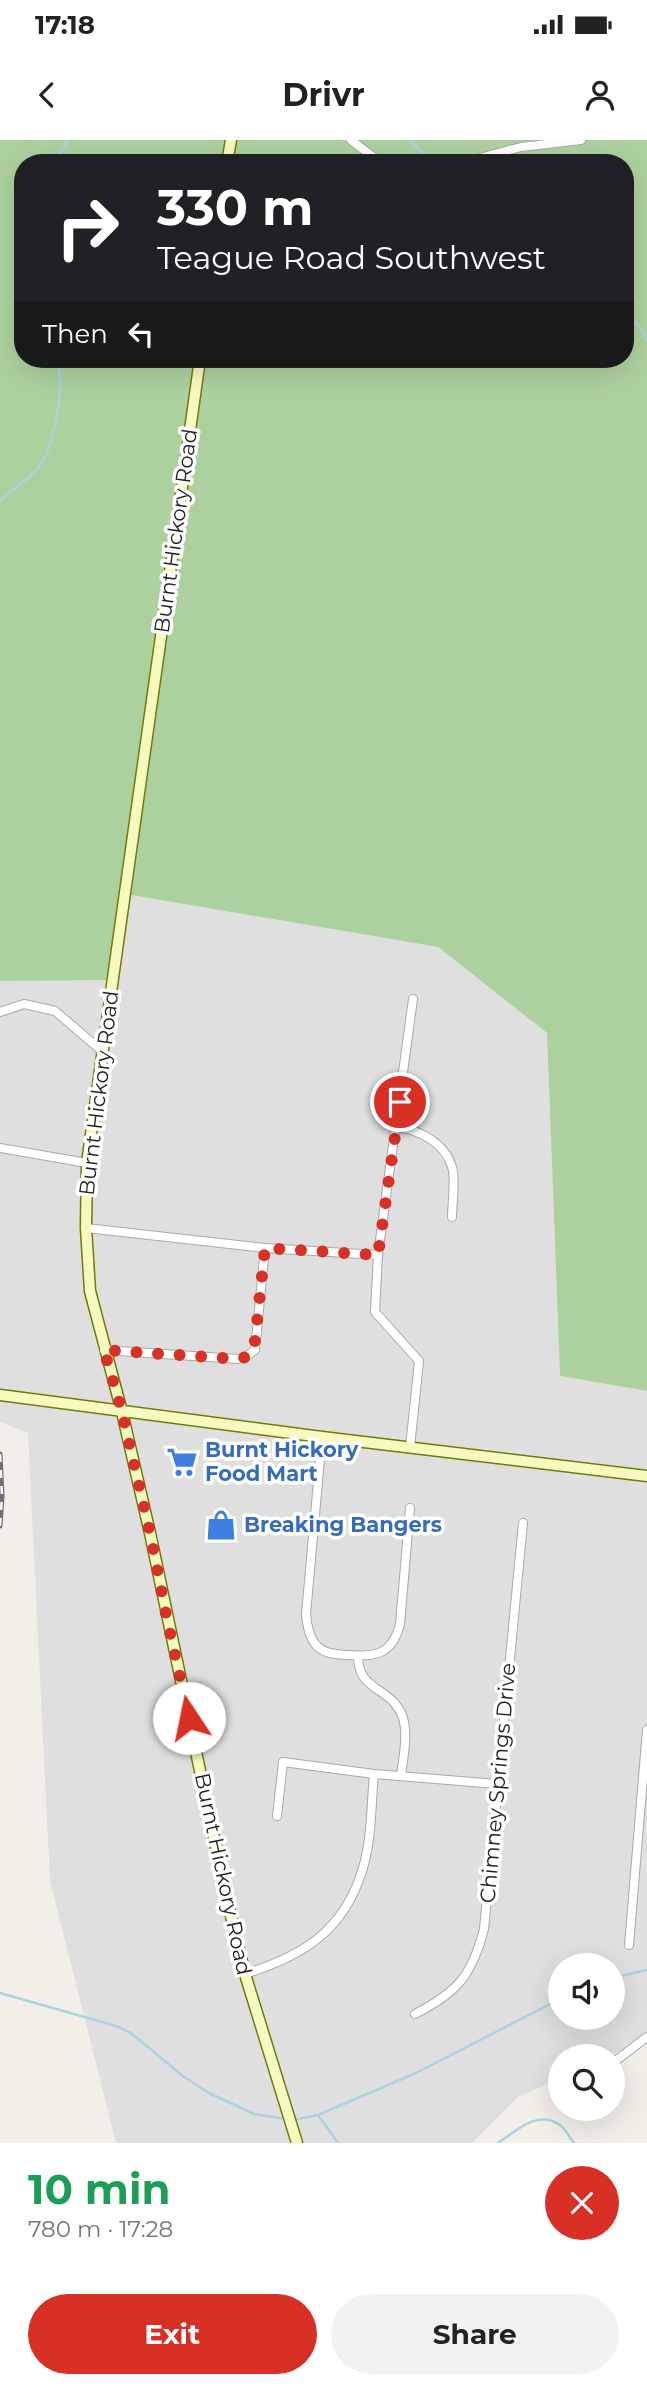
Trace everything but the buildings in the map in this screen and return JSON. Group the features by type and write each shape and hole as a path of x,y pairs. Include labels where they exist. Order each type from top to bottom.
{"main road":[{"name":"Burnt Hickory Road","path":"199,368 88,1163 86,1228 90,1291 150,1533 227,1899 245,1974 297,2143"},
{"path":"0,1395 647,1476"}],"street":[{"path":"351,140 369,154"},
{"path":"495,154 521,147 581,140"},
{"path":"410,1447 419,1361 375,1312 378,1255 413,999"},
{"path":"0,1012 24,1004 55,1010 103,1052"},
{"path":"397,1127 413,1129 437,1143 453,1167 452,1217"},
{"path":"0,1148 88,1163"},
{"path":"86,1228 265,1248 378,1255"},
{"path":"104,1350 237,1359 246,1357 254,1350 265,1248"},
{"path":"322,1437 306,1620 318,1647 329,1653 369,1657 387,1648 397,1635 410,1508"},
{"name":"Chimney Springs Drive","path":"415,2014 434,2004 469,1972 484,1929 523,1523"},
{"path":"358,1656 358,1669 365,1681 392,1699 401,1713 405,1725 401,1776"},
{"path":"629,1945 643,1821 647,1730"},
{"path":"277,1816 283,1762 374,1774 497,1784"},
{"path":"245,1974 294,1956 313,1943 340,1917 363,1870 374,1774"},
{"path":"625,2054 647,2037"}],"shaded area":[{"path":"125,894 438,947 547,1033 560,1376 647,1391 647,2039 625,2049 625,2044 548,2044 548,2083 518,2097 472,2143 116,2143 50,1881 28,1433 0,1422 0,981 12,979"}],"green space":[{"path":"0,140 647,140 647,1391 560,1376 547,1033 438,947 125,894 113,980 0,981"}],"waterway":[{"path":"59,154 68,140"},
{"path":"410,140 424,154"},
{"path":"634,322 639,325 647,341"},
{"path":"0,502 33,474 49,447 59,400 59,368"},
{"path":"625,1975 647,1970"},
{"path":"0,1993 116,2026 131,2033 184,2077 209,2093 254,2114 286,2119"},
{"path":"293,2120 318,2115 416,2073 548,2005"},
{"path":"318,2115 338,2143"},
{"path":"498,2143 527,2124 544,2119 560,2125 574,2143"}],"railway":[{"path":"0,1454 0,1526"}],"place":[{"name":"Burnt Hickory Food Mart","path":"182,1462"},
{"name":"Breaking Bangers","path":"221,1525"}],"route":[{"path":"189,1718 150,1533 122,1412 104,1350 223,1359 246,1357 254,1350 265,1248 378,1255 400,1102"}]}
